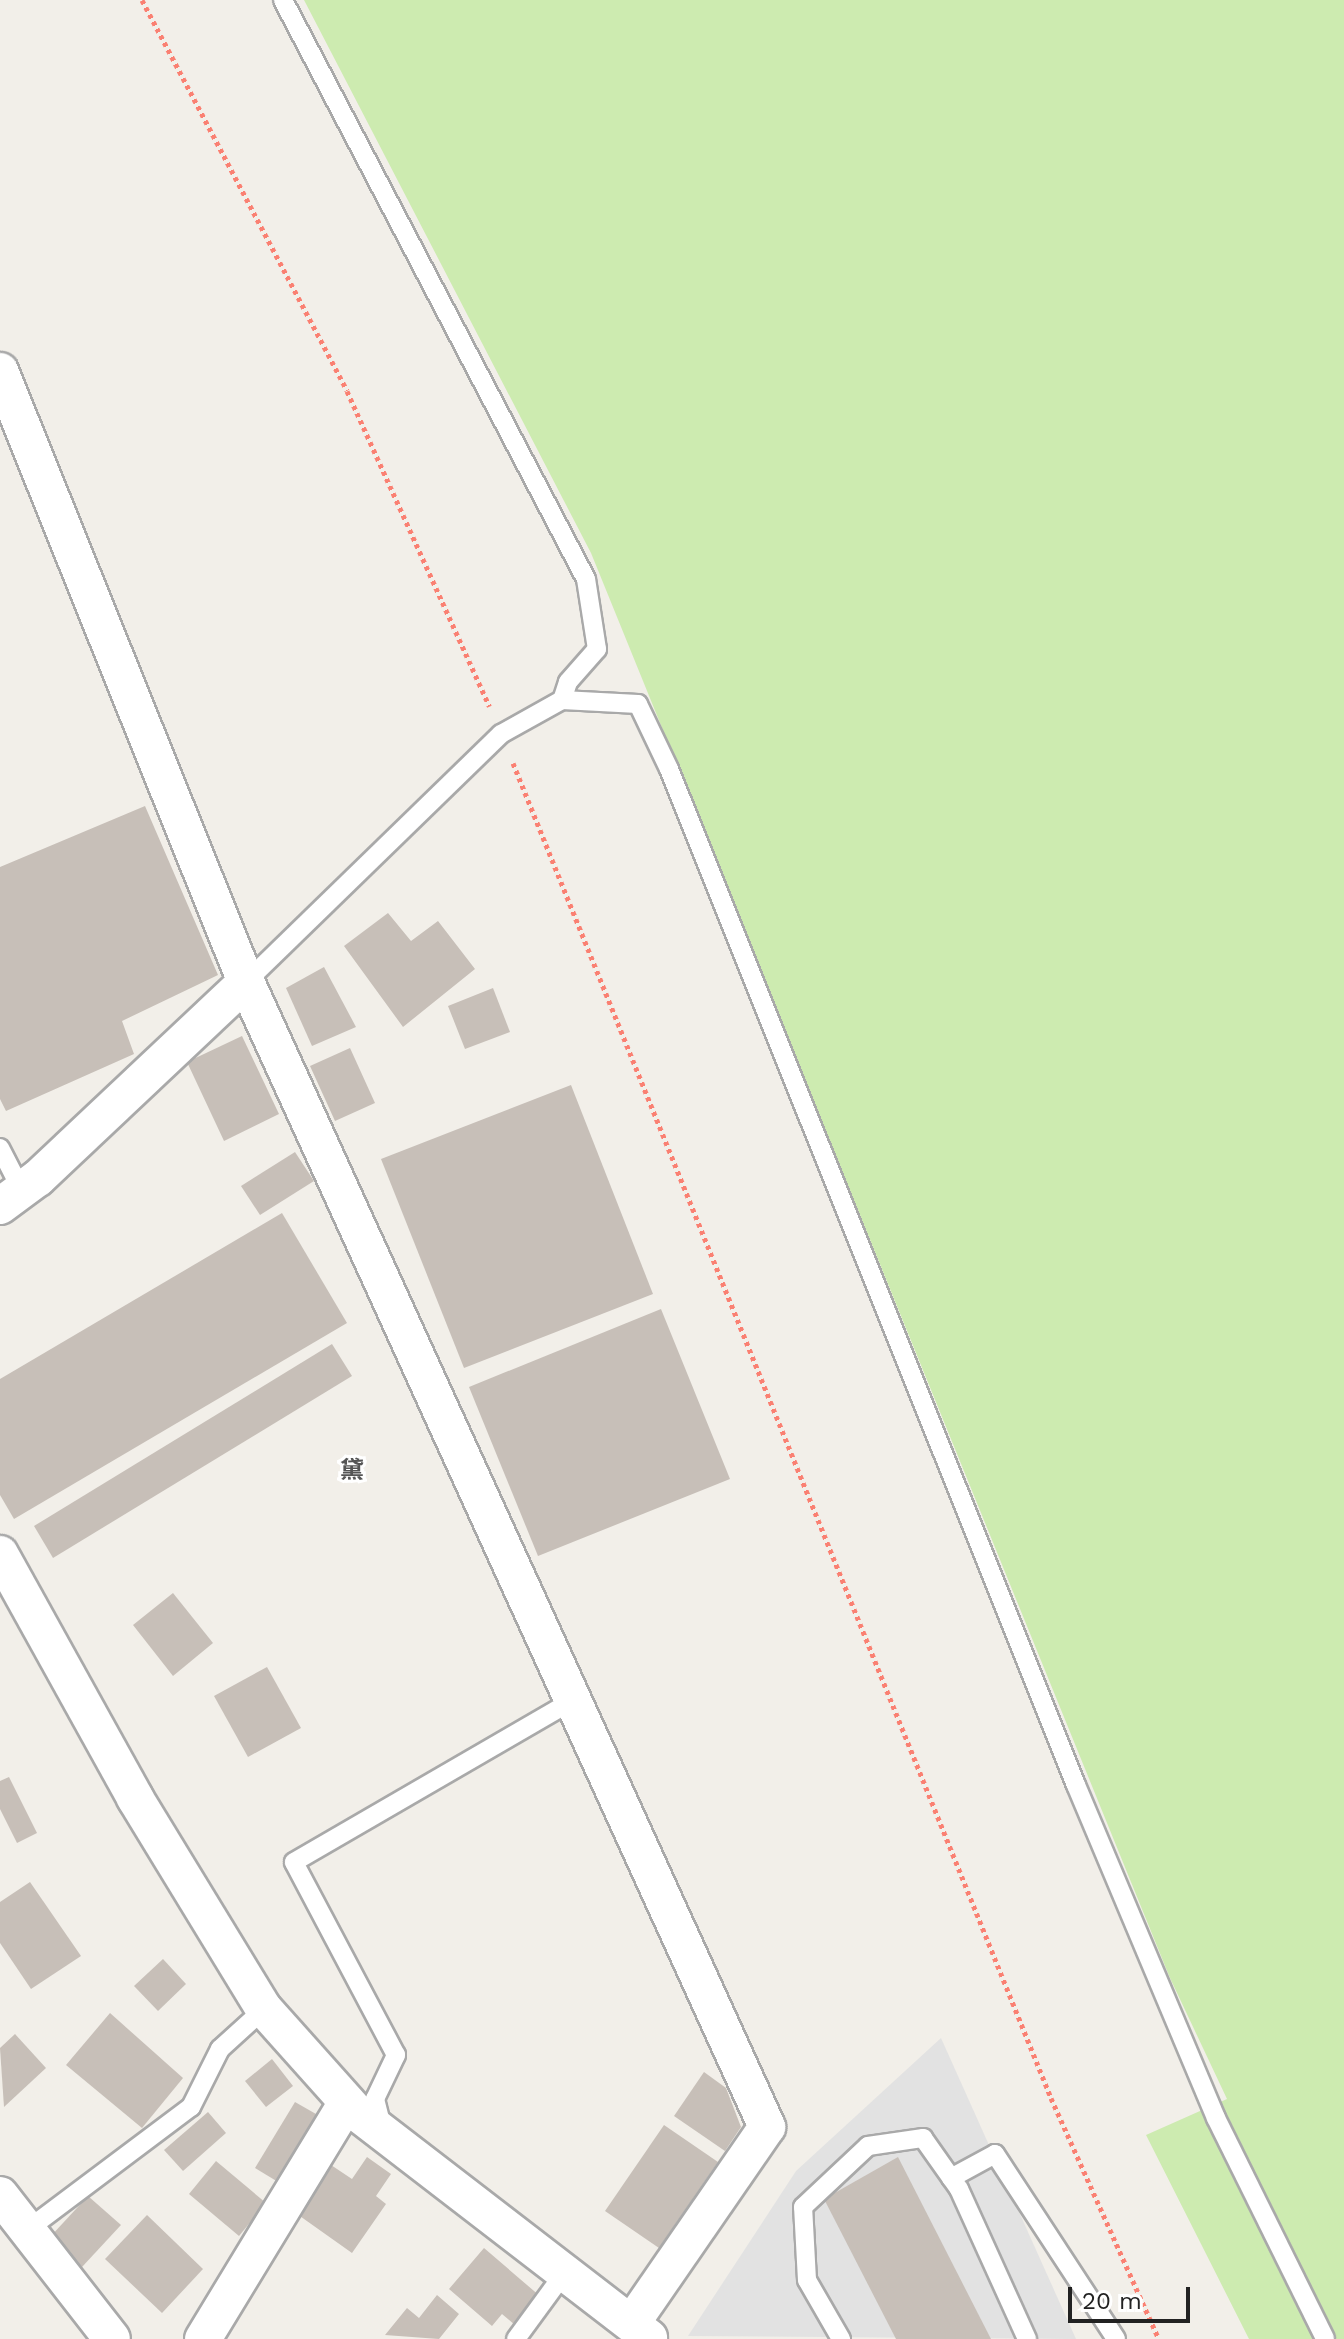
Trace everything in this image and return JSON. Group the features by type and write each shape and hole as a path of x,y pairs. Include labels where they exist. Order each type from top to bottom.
{"street":[{"path":"0,371 246,982 767,2127 641,2331 384,2134 347,2102 264,2009 135,1798 0,1554"},
{"path":"10,1197 246,982"},
{"path":"203,2339 347,2102"},
{"path":"0,2195 112,2339"}],"lane":[{"path":"283,0 586,579 597,649 568,682 562,700"},
{"path":"246,982 501,734 562,700 638,704 669,769 1076,1785 1216,2118 1325,2339"},
{"path":"0,1148 10,1197"},
{"path":"384,2134 375,2099 396,2055 294,1862 574,1700"},
{"path":"27,2230 191,2107 220,2049 264,2009"},
{"path":"841,2339 807,2280 803,2207 868,2146 923,2138 951,2178 1027,2339"},
{"path":"951,2178 995,2154 1116,2339"},
{"path":"516,2339 565,2272"}],"path":[{"path":"142,0 347,391 501,734 1051,2098 1159,2339"}],"green space":[{"path":"304,0 1344,0 1344,2339 1249,2339 1146,2135 1227,2099 1170,1978 591,553"}],"shaded area":[{"path":"941,2038 1076,2339 688,2336 796,2171"}],"building":[{"path":"145,806 218,975 122,1021 134,1054 6,1111 0,1099 0,867"},
{"path":"388,913 411,941 438,921 475,969 403,1027 344,946"},
{"path":"324,967 356,1027 312,1046 286,988"},
{"path":"493,988 510,1032 465,1049 448,1006"},
{"path":"242,1036 279,1114 224,1141 187,1062"},
{"path":"350,1048 375,1103 335,1121 310,1066"},
{"path":"571,1085 653,1294 464,1368 381,1159"},
{"path":"295,1152 314,1181 260,1215 241,1186"},
{"path":"282,1213 347,1323 14,1519 0,1495 0,1379"},
{"path":"661,1309 730,1479 538,1556 469,1387"},
{"path":"332,1344 352,1376 53,1558 34,1526"},
{"path":"173,1593 213,1643 173,1676 133,1625"},
{"path":"267,1667 301,1728 248,1757 214,1696"},
{"path":"9,1777 37,1833 17,1843 0,1809 0,1781"},
{"path":"30,1882 81,1956 31,1989 0,1943 0,1902"},
{"path":"163,1959 186,1984 158,2011 134,1986"},
{"path":"110,2013 183,2078 142,2128 66,2065"},
{"path":"15,2034 46,2068 4,2107 0,2048"},
{"path":"272,2059 293,2086 266,2107 245,2081"},
{"path":"704,2072 726,2088 741,2127 725,2151 674,2116"},
{"path":"295,2102 323,2118 283,2185 255,2168"},
{"path":"208,2112 226,2133 183,2171 164,2150"},
{"path":"664,2125 718,2162 659,2248 605,2211"},
{"path":"367,2157 391,2174 376,2196 386,2204 352,2253 297,2214 331,2165 352,2179"},
{"path":"898,2157 991,2339 896,2339 824,2199"},
{"path":"216,2161 266,2203 239,2236 189,2194"},
{"path":"88,2196 121,2225 82,2267 50,2237"},
{"path":"147,2215 203,2269 162,2313 105,2259"},
{"path":"484,2248 541,2297 515,2325 502,2314 492,2326 449,2289"},
{"path":"437,2295 459,2314 439,2339 385,2335 407,2308 419,2318"}],"district":[{"name":"黛","path":"352,1471"}]}
